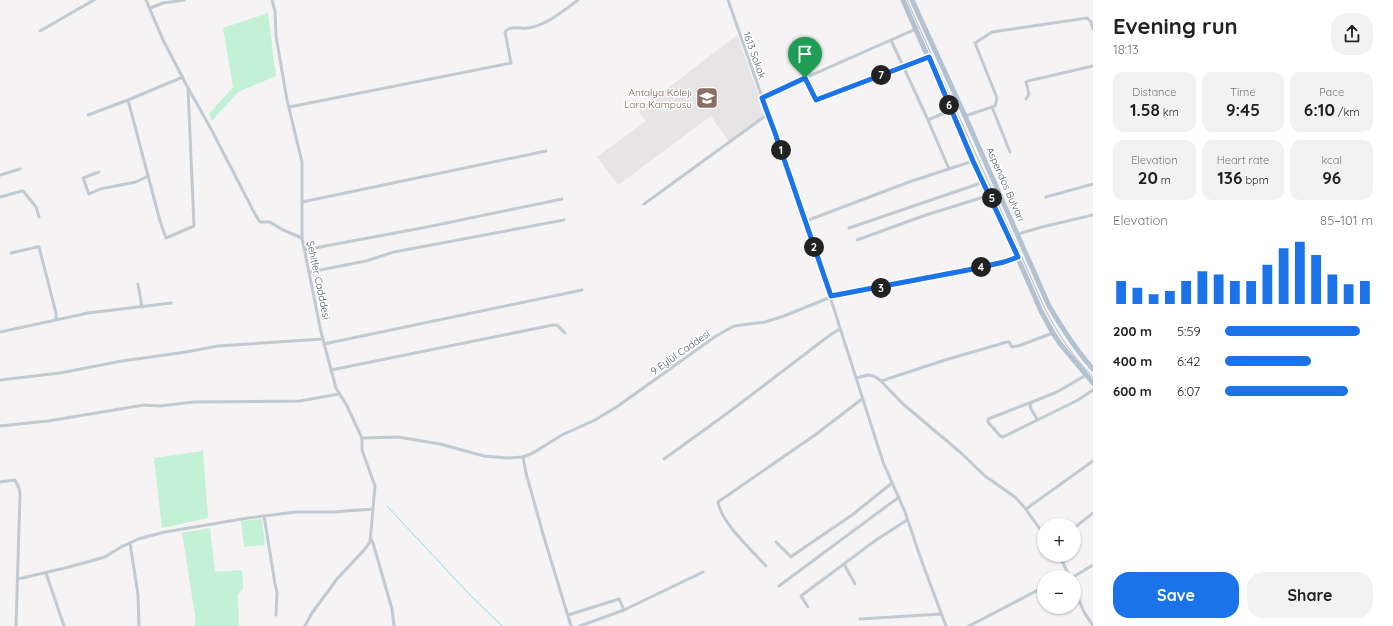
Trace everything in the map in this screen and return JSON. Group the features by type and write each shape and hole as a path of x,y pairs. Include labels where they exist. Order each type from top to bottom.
{"main road":[{"name":"Aspendos Bulvarı","path":"903,0 1042,314 1053,333 1077,365 1093,383"},
{"name":"Aspendos Bulvarı","path":"912,0 1049,306 1073,344 1093,369"}],"street":[{"path":"40,31 94,0"},
{"path":"146,0 163,40 260,222 270,222 283,230 302,238"},
{"path":"150,8 163,3 184,0"},
{"name":"Şehitler Cadddesi","path":"272,0 275,11 276,36 289,108 302,162 302,238 304,250 310,272 324,344 336,388 347,406 362,438 362,450 375,486 370,538"},
{"path":"289,108 510,62 505,32 507,29 527,28 543,24 578,0"},
{"name":"1613 Sokak","path":"728,0 806,221 883,462 907,520 946,626"},
{"path":"965,116 995,106 997,98 976,43 992,32 1088,18 1093,29"},
{"path":"762,98 916,29"},
{"path":"891,40 950,169"},
{"path":"805,78 816,100 929,57"},
{"path":"1026,99 1029,94 1026,82 1028,81 1093,66"},
{"path":"88,115 183,77"},
{"path":"128,100 166,238 194,226 188,88"},
{"path":"992,107 1010,152"},
{"path":"928,120 951,110"},
{"path":"644,204 768,114"},
{"path":"302,202 546,151"},
{"path":"806,221 973,161"},
{"path":"0,175 20,169"},
{"path":"99,172 83,178 89,194 100,189 136,182 148,176"},
{"path":"849,228 984,182"},
{"path":"1046,198 1093,184"},
{"path":"0,197 22,191 24,192 36,207 39,217"},
{"path":"857,240 923,216 990,195"},
{"path":"304,250 427,227 562,198"},
{"path":"1018,234 1093,215"},
{"path":"310,272 366,261 394,252 564,220"},
{"path":"11,253 37,246 39,247 56,313 56,320"},
{"name":"9 Eylül Caddesi","path":"362,438 398,437 440,444 484,456 507,458 523,457 533,453 562,435 596,420 716,336 734,326 765,322 784,316 831,296 961,272 1004,262 1018,257"},
{"path":"138,284 142,307"},
{"path":"324,344 582,290"},
{"path":"0,332 88,314 171,304"},
{"path":"331,370 553,325 557,326 565,333"},
{"path":"664,459 840,329"},
{"path":"881,381 1007,342 1009,342 1012,347 1018,346 1053,333"},
{"path":"0,380 60,373 218,346 323,339"},
{"path":"856,378 868,375 874,376 881,381 903,404 960,452 985,476 1015,497 1026,509 1037,525"},
{"path":"1086,375 1057,392 990,418 988,419 988,422 1000,436 1003,437 1078,400 1093,390"},
{"path":"0,426 48,421 144,405 160,406 194,402 300,400 339,394"},
{"path":"766,566 739,538 722,512 718,502 815,435 862,399"},
{"path":"1032,402 1030,405 1031,409 1037,419"},
{"path":"523,457 539,519 571,626"},
{"path":"1026,509 1093,461"},
{"path":"0,482 15,480 20,494 16,626"},
{"path":"776,542 791,557 852,514 892,483"},
{"path":"779,586 898,498"},
{"path":"18,579 105,557 130,542 165,532 232,520 296,512 333,512 373,509"},
{"path":"1081,522 1093,513"},
{"path":"264,516 275,584 278,592 276,615"},
{"path":"808,606 801,596 907,520"},
{"path":"305,626 312,613 337,579 365,549 370,542 370,538"},
{"path":"370,538 373,543 392,609 394,626"},
{"path":"130,542 138,595 139,626"},
{"path":"844,564 855,584"},
{"path":"1081,572 1093,565"},
{"path":"580,626 624,610 703,572"},
{"path":"46,573 64,626"},
{"path":"969,626 1037,591"},
{"path":"568,614 619,599 624,610"},
{"path":"1081,605 1093,626"},
{"path":"860,619 941,614"}],"shaded area":[{"name":"Antalya Koleji Lara Kampusu","path":"737,35 765,114 729,142 711,116 618,185 597,157 646,121 638,111"}],"green space":[{"path":"268,13 276,76 238,92 212,121 209,114 233,87 223,28"},
{"path":"203,451 208,518 162,528 154,458"},
{"path":"262,519 265,545 244,547 241,521"},
{"path":"210,528 215,572 242,570 243,589 238,594 239,626 195,626 195,615 182,533"}],"waterway":[{"path":"387,506 468,593 502,626"}],"tram line":[{"path":"907,0 1045,309 1066,345 1093,377"}],"place":[{"name":"Antalya Koleji Lara Kampusu","path":"707,98"}],"route":[{"path":"929,57 973,161 1018,257 1004,262 922,280 831,296 762,98 805,78 816,100 929,57"}]}
